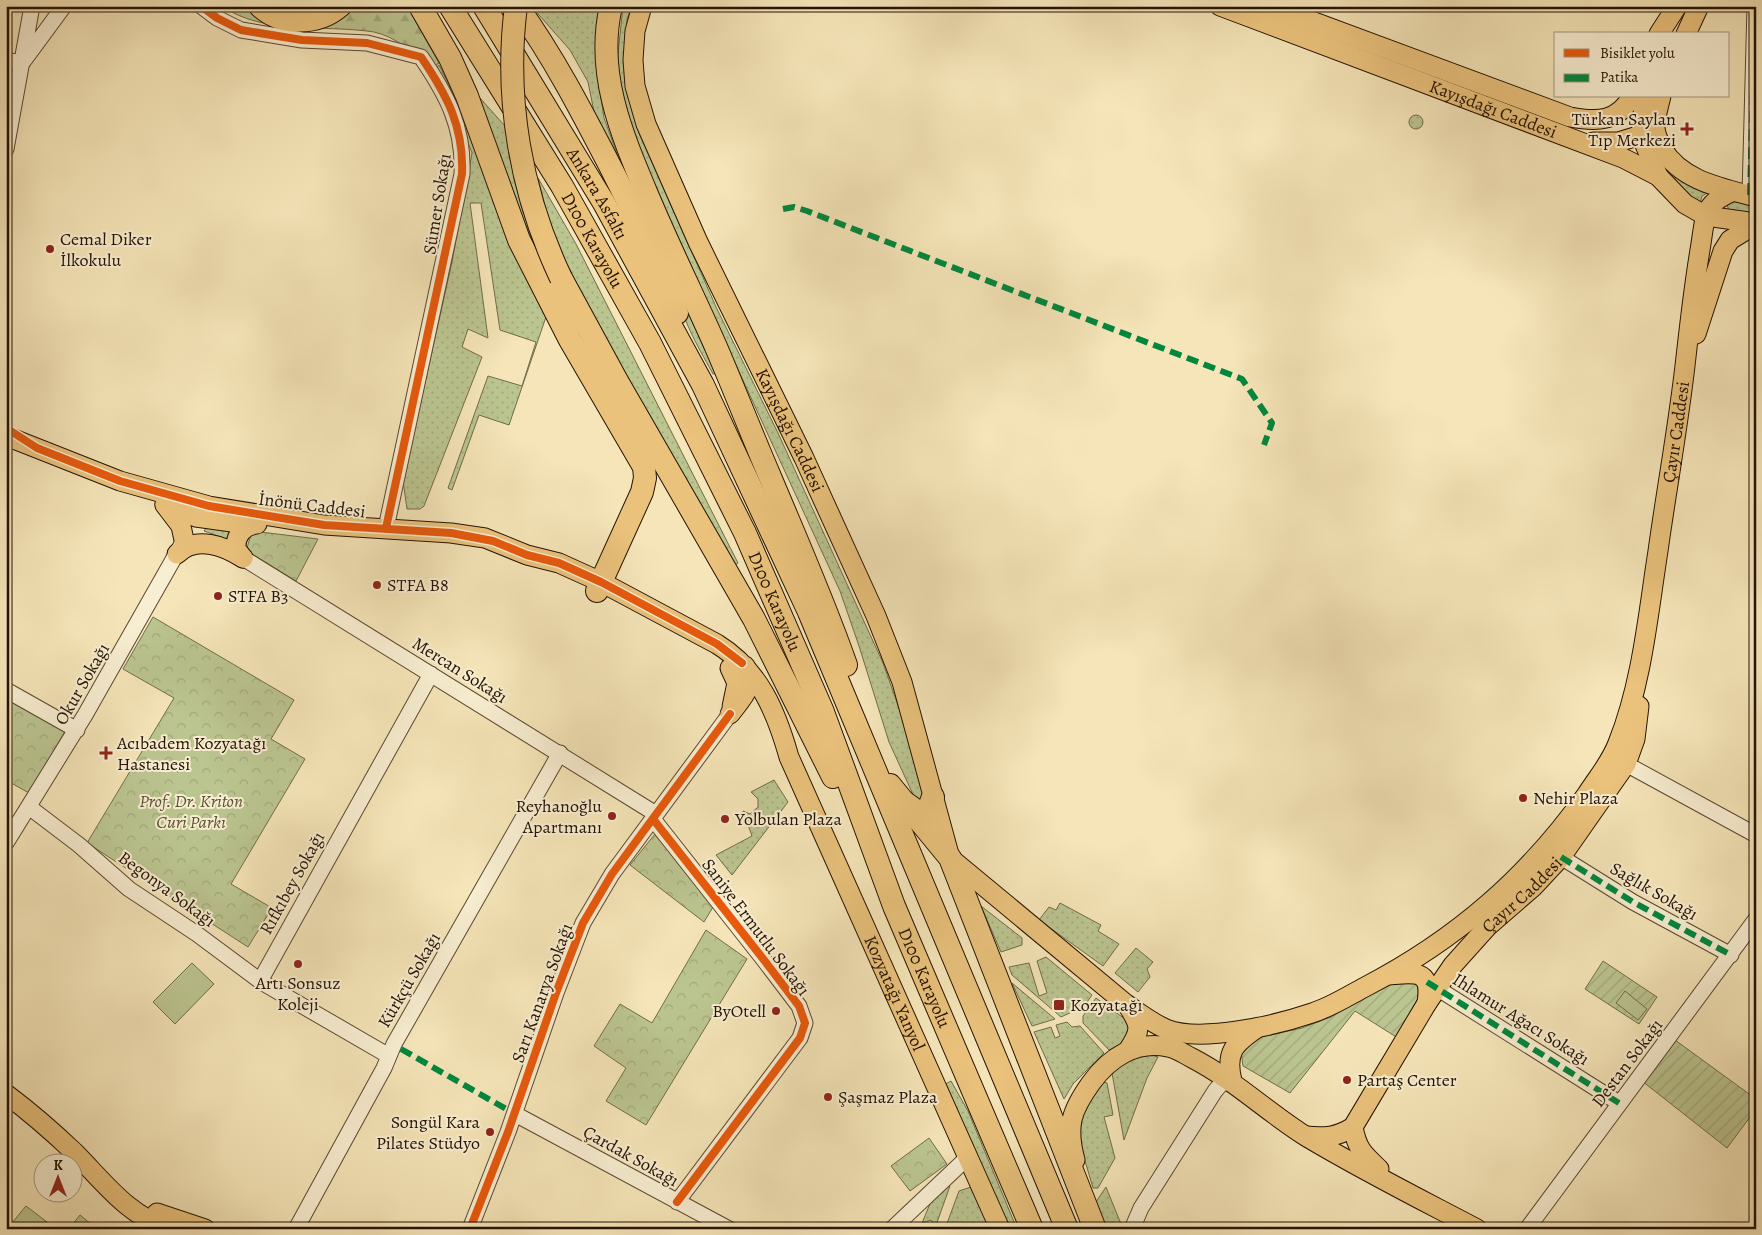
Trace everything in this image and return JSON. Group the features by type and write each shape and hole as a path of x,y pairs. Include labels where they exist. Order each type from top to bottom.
{"highway":[{"path":"260,6 280,20 312,20 340,6"},
{"name":"D100 Karayolu","path":"450,6 562,186 650,342 745,533 823,712 894,906 1032,1229"},
{"name":"Ankara Asfaltı","path":"484,6 604,204 703,385"},
{"path":"517,6 570,89 634,212 669,291 703,385"},
{"path":"517,6 512,66 513,98 520,152 530,201 546,248 617,381 754,619 808,723 894,906"},
{"path":"611,6 607,24 606,48 608,77 614,111 660,223 716,348 830,617 858,697 874,765 950,858 991,967 1092,1220"},
{"path":"421,7 562,186"},
{"path":"421,7 450,58 467,96 519,240 570,340 644,467 645,482 642,492 599,586"},
{"name":"D100 Karayolu","path":"703,385 809,612 1068,1229"},
{"path":"901,800 918,812 928,810 934,798"}],"main road":[{"name":"Kayışdağı Caddesi","path":"642,6 636,31 633,60 635,86 646,124 702,251 804,458 876,616 902,682 950,858"},
{"name":"Kayışdağı Caddesi","path":"1220,6 1623,158 1658,176 1685,204 1706,216 1756,224"},
{"name":"Kayışdağı Caddesi","path":"1271,6 1570,117 1595,119 1614,116 1620,113 1631,98"},
{"path":"1660,32 1678,6"},
{"path":"1669,32 1678,6"},
{"path":"1687,32 1699,6"},
{"path":"1655,100 1642,135 1658,176"},
{"path":"1655,100 1654,126 1656,138 1665,153 1675,164 1693,177 1731,192 1753,196"},
{"path":"1582,141 1618,142 1642,135"},
{"path":"1706,216 1715,200 1731,192"},
{"name":"Çayır Caddesi","path":"1354,1127 1430,991 1488,926 1533,887 1561,857 1626,764 1634,739 1643,676 1644,647 1686,359 1693,289 1706,216"},
{"path":"1686,359 1703,316 1723,251 1730,240 1756,224"},
{"name":"İnönü Caddesi","path":"6,428 38,448"},
{"name":"İnönü Caddesi","path":"6,436 199,511 324,525 386,528 480,537 527,555 560,563 599,586 717,644 736,666 765,692 789,757"},
{"path":"120,481 165,504 257,524 324,525"},
{"path":"165,504 181,526 180,547"},
{"path":"180,547 199,511"},
{"path":"243,558 236,549 237,537 246,528 257,524"},
{"path":"180,547 212,544 223,546 243,558"},
{"name":"Çayır Caddesi","path":"1258,1028 1292,1020 1323,1009 1388,975 1440,943 1485,909 1518,879 1535,856 1558,834 1608,764 1618,744 1644,647"},
{"path":"736,666 750,676 748,689 730,714 737,686 736,666"},
{"path":"748,689 764,713 781,747 789,757"},
{"path":"730,714 747,707 758,709 764,713"},
{"name":"Kozyatağı Yanyol","path":"789,757 1000,1229"},
{"path":"950,858 1126,1004 1154,1024 1168,1030 1186,1034 1258,1028"},
{"path":"1388,975 1417,974 1430,991"},
{"path":"1126,1004 1138,1022 1137,1036 1130,1049"},
{"path":"1232,1081 1228,1062 1237,1042 1258,1028"},
{"path":"1092,1220 1071,1143 1070,1122 1077,1103 1099,1072 1130,1049 1150,1044 1170,1047 1232,1081 1306,1136 1400,1189 1477,1229"},
{"path":"6,1083 39,1120"},
{"path":"6,1094 39,1120 81,1159 160,1223 205,1229"},
{"path":"1306,1136 1324,1138 1338,1136 1354,1127 1356,1145 1400,1189"}],"street":[{"path":"6,149 32,6"},
{"path":"22,62 64,6"},
{"name":"Sümer Sokağı","path":"201,6 217,18 242,30 302,40 368,43 421,58 444,91 458,129 463,152 462,174 386,528"},
{"path":"1753,196 1755,6"},
{"path":"6,61 22,62"},
{"name":"Okur Sokağı","path":"6,843 76,730 180,547"},
{"name":"Mercan Sokağı","path":"243,558 560,753 655,816"},
{"name":"Rıfkıbey Sokağı","path":"260,981 431,674"},
{"path":"6,690 76,730"},
{"name":"Sarı Kanarya Sokağı","path":"470,1229 515,1114 556,992 578,935 601,890 730,714"},
{"name":"Kürkçü Sokağı","path":"296,1229 389,1056 560,753"},
{"path":"1626,764 1756,835"},
{"name":"Begonya Sokağı","path":"29,807 79,845 129,889 197,934 260,981"},
{"name":"Saniye Ermutlu Sokağı","path":"655,816 798,1006 805,1023 800,1038 677,1202"},
{"name":"Sağlık Sokağı","path":"1561,857 1633,902 1731,955"},
{"name":"Destan Sokağı","path":"1527,1229 1756,919"},
{"path":"260,981 389,1056"},
{"name":"Ihlamur Ağacı Sokağı","path":"1430,991 1619,1103"},
{"path":"1132,1229 1140,1208 1215,1091 1221,1084 1232,1081"},
{"name":"Çardak Sokağı","path":"515,1114 729,1229"},
{"path":"892,1229 968,1157"}],"green space":[{"path":"221,6 257,6 281,21 349,6 407,6 439,63 433,67 390,37 382,34 257,22"},
{"path":"531,6 601,6 597,71 604,118 627,181 596,122 588,82 570,50"},
{"path":"623,6 632,6 627,19 624,64 629,97 639,133 717,309 778,433 883,663 906,728 927,798 916,801 889,742 840,591 648,174 622,97 617,63"},
{"path":"439,65 466,118 547,314 509,425 479,415 452,490 448,488 488,376 522,386 536,342 500,330 481,203 470,203 488,338 468,329 462,347 482,357 424,506 420,509 407,509 403,481 452,262 472,153 459,120 433,70"},
{"path":"472,89 512,134 559,289 518,226"},
{"path":"1413,115 1419,115 1423,122 1419,129 1413,129 1409,125 1409,119"},
{"path":"1663,165 1709,192 1702,196 1700,204 1683,190"},
{"path":"538,178 576,244 738,563 735,565 570,278 546,210"},
{"path":"1731,201 1756,205 1756,215 1729,212 1727,204"},
{"path":"676,285 716,374 713,374 690,331 682,310"},
{"path":"206,528 228,530 230,532 228,540 204,531"},
{"path":"252,531 318,539 296,581 249,552 247,548"},
{"name":"Prof. Dr. Kriton Curi Parkı","path":"153,617 294,700 271,739 305,759 231,884 272,908 248,947 87,843 174,698 123,669"},
{"path":"6,690 67,728 29,793 6,780"},
{"path":"774,780 788,802 732,875 716,855 752,836 743,811 750,814 758,807 758,799 751,792"},
{"path":"655,834 713,907 704,922 630,865"},
{"path":"1060,903 1101,925 1098,931 1119,944 1103,966 1039,920 1049,907 1056,910"},
{"path":"981,906 1022,938 1022,945 1001,952"},
{"path":"706,930 747,959 646,1125 606,1101 626,1068 594,1046 620,1004 652,1023"},
{"path":"1136,948 1153,962 1147,969 1150,977 1138,992 1115,973"},
{"path":"1046,957 1092,995 1080,1012 1074,1011 1061,1017 1012,975 1009,967 1029,963 1039,996 1047,993 1037,961"},
{"path":"1603,961 1657,997 1639,1024 1585,989"},
{"path":"192,963 214,984 175,1024 153,1002"},
{"path":"1412,981 1421,984 1422,993 1401,1040 1355,1011 1290,1093 1243,1066 1241,1051 1261,1037 1302,1028 1331,1017 1385,985"},
{"path":"1012,983 1055,1019 1032,1026"},
{"path":"1625,991 1647,1009 1638,1020 1616,1003"},
{"path":"1096,998 1125,1019 1129,1029 1124,1042 1109,1050 1083,1023 1083,1016"},
{"path":"1067,1022 1072,1027 1080,1026 1104,1053 1073,1084 1064,1099 1034,1032 1051,1027 1055,1038 1060,1036 1056,1025"},
{"path":"1675,1040 1756,1099 1756,1109 1727,1148 1642,1081"},
{"path":"1151,1055 1158,1057 1147,1078 1124,1140 1112,1073 1129,1061"},
{"path":"951,1081 968,1111 1017,1229 1009,1229 942,1086"},
{"path":"1103,1082 1107,1083 1113,1115 1104,1117 1115,1158 1098,1188 1093,1188 1078,1137 1083,1107"},
{"path":"929,1138 947,1164 910,1191 891,1166"},
{"path":"947,1186 950,1186 935,1228 931,1220 922,1223 932,1199"},
{"path":"971,1187 993,1229 945,1229 959,1191"},
{"path":"1106,1187 1121,1224 1120,1229 1105,1229 1096,1202"},
{"path":"26,1206 47,1222 41,1229 7,1229"},
{"path":"80,1215 97,1229 69,1229"}],"marked path":[{"path":"1750,195 1755,6"},
{"path":"783,209 794,207 807,211 1242,379 1272,423 1264,445"},
{"path":"1561,857 1633,902 1731,955"},
{"path":"1427,982 1619,1103"},
{"path":"401,1049 515,1114"}],"cycle path":[{"path":"201,6 217,18 241,30 302,40 367,43 421,57 446,98 457,126 462,157 462,174 386,528"},
{"path":"6,428 37,448 120,481 209,506 324,525 451,533 493,541 527,555 559,563 601,582 717,644 742,663"},
{"path":"470,1229 508,1132 556,993 583,923 612,874 730,714"},
{"path":"653,819 799,1006 805,1023 800,1038 677,1202"}],"place":[{"name":"Türkan Saylan Tıp Merkezi","path":"1687,129"},
{"name":"Cemal Diker İlkokulu","path":"50,249"},
{"name":"STFA B8","path":"377,585"},
{"name":"STFA B3","path":"218,596"},
{"name":"Acıbadem Kozyatağı Hastanesi","path":"106,753"},
{"name":"Nehir Plaza","path":"1523,798"},
{"name":"Reyhanoğlu Apartmanı","path":"612,816"},
{"name":"Yolbulan Plaza","path":"725,819"},
{"name":"Artı Sonsuz Koleji","path":"298,964"},
{"name":"Kozyatağı","path":"1059,1005"},
{"name":"ByOtell","path":"776,1011"},
{"name":"Partaş Center","path":"1347,1080"},
{"name":"Şaşmaz Plaza","path":"828,1097"},
{"name":"Songül Kara Pilates Stüdyo","path":"490,1132"}]}
